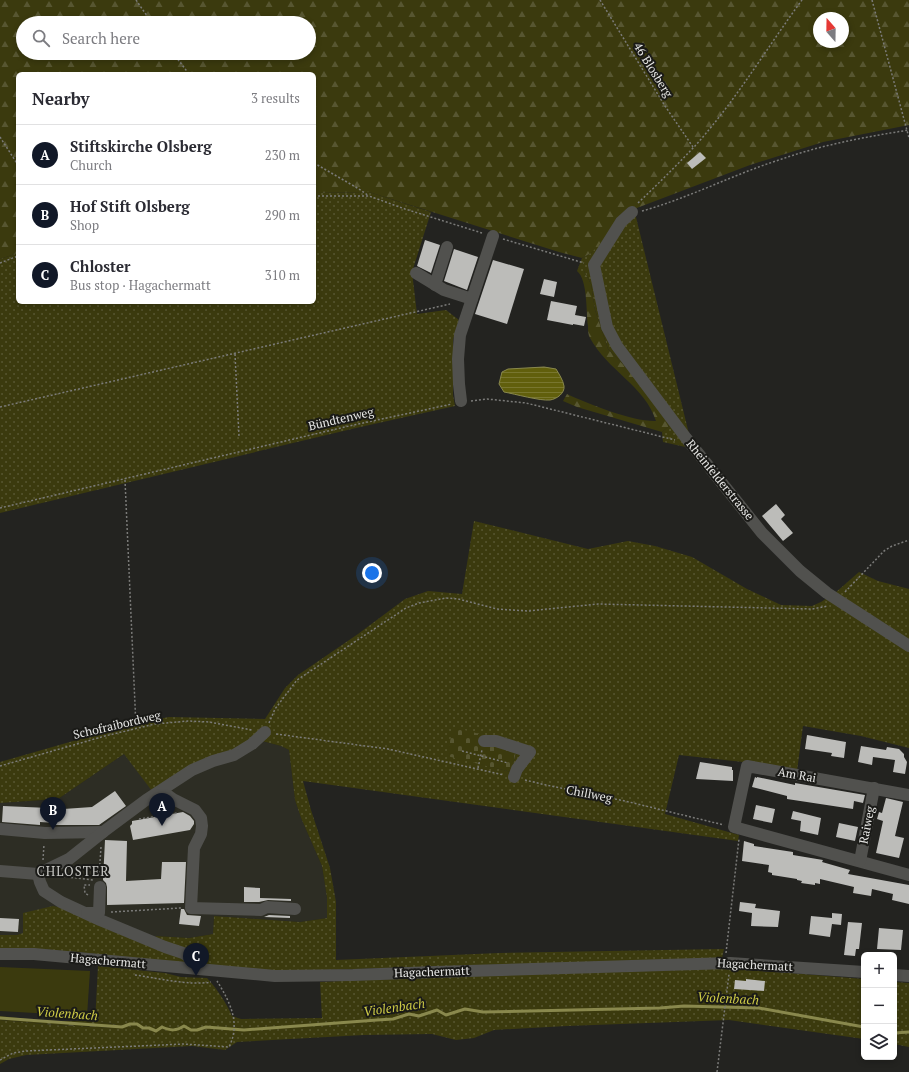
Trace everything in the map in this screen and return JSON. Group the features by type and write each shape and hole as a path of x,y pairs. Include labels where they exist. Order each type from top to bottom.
{"street":[{"name":"Rheinfelderstrasse","path":"632,212 621,222 594,265 607,327 618,346 686,438 762,533 800,571 827,593 909,646"},
{"path":"461,402 458,359 460,335 493,236"},
{"path":"435,284 447,247"},
{"path":"416,273 470,304"},
{"path":"0,871 38,874 69,859 103,832 192,770 213,761 234,755 252,744 265,732"},
{"path":"484,741 496,741 530,752 517,769 514,777"},
{"name":"Am Rai","path":"738,829 747,766 909,795"},
{"name":"Raiweg","path":"860,861 874,788"},
{"path":"162,790 173,799 194,810 201,818 201,834 194,848 191,908 261,910 267,907 295,908"},
{"path":"0,829 45,833 103,832"},
{"path":"738,829 909,875"},
{"path":"38,874 44,890 61,902 165,948 183,953 192,959 196,968"},
{"path":"87,914 99,913 96,886"},
{"name":"Hagachermatt","path":"0,954 34,954 275,976 353,976 451,971 727,963 861,972"},
{"path":"897,975 909,976"}],"path":[{"path":"136,0 147,16"},
{"name":"46 Blosberg","path":"600,0 665,106 694,147"},
{"path":"632,212 638,203 660,183 694,147 733,98 802,0"},
{"path":"872,0 909,138"},
{"path":"178,60 187,72"},
{"path":"632,212 643,211 693,194 749,170 820,147 908,131"},
{"path":"0,137 16,162"},
{"path":"316,164 359,189 368,196 405,209"},
{"path":"316,196 368,196"},
{"path":"0,263 16,257"},
{"path":"0,407 450,304 470,304"},
{"path":"235,354 239,436"},
{"name":"Bündtenweg","path":"0,508 125,480 342,428 461,402 487,399 526,403 674,440 686,438"},
{"path":"125,480 136,728"},
{"path":"265,732 275,709 297,680 395,615 419,603 446,598 458,599 497,609 528,611 598,604 812,609 828,606 849,589 884,551 900,542 909,540"},
{"name":"Schofraibordweg","path":"0,766 136,728 167,722 209,722 265,732"},
{"name":"Chillweg","path":"265,732 388,749 478,768 546,785 625,801 738,829"},
{"path":"478,768 484,741"},
{"path":"462,751 508,763"},
{"path":"138,820 194,810"},
{"path":"717,1072 726,1004 727,963 739,841 738,829"},
{"path":"45,833 43,867 38,874 98,881 103,832"},
{"path":"84,885 96,886"},
{"path":"99,913 191,908"},
{"path":"0,1060 13,1053 26,1051 184,1044 229,1047 235,1031 233,1010 230,1002 210,970"}],"shaded area":[{"path":"544,367 556,369 563,384 564,389 562,393 553,399 546,400 504,392 499,384 502,372 508,369"},
{"path":"262,741 281,746 289,750 295,800 301,818 322,866 327,898 327,918 300,922 214,916 213,934 189,938 156,936 153,948 24,933 17,935 0,935 0,803 58,799 124,754 184,778"}],"green space":[{"path":"0,0 909,0 909,125 823,142 750,165 621,214 601,243 591,253 582,258 369,192 316,193 316,72 16,72 16,254 0,259"},
{"path":"369,192 431,212 412,272 417,314 446,310 459,320 453,340 453,395 455,406 356,428 0,513 0,259 16,254 16,304 316,304 316,193"},
{"path":"634,209 689,434 690,448 663,442 662,432 669,426 634,376 608,349 595,310 591,284 584,271 577,271 582,258 591,253 621,214"},
{"path":"577,271 584,271 591,284 595,310 608,349 634,376 664,414 669,426 662,432 577,407 563,401 567,394 624,416 647,421 656,421 651,409 643,398 635,388 606,360 589,337 585,289 581,275"},
{"path":"474,521 588,549 628,541 655,546 692,557 747,589 781,605 812,606 835,593 859,572 878,581 909,589 909,748 861,736 803,726 797,771 743,762 679,755 665,814 739,835 738,841 303,781 330,868 336,902 336,960 499,953 724,949 722,958 288,971 254,970 39,949 0,949 0,935 17,935 23,933 23,913 53,906 62,908 153,948 156,936 189,938 213,934 214,916 300,922 327,918 327,898 322,866 301,818 295,800 289,750 281,746 262,741 152,791 124,754 58,799 0,803 0,762 136,723 169,717 265,719 285,688 298,675 358,634 405,599 428,591 462,594","holes":["518,744 511,772 481,764"]},
{"path":"453,727 518,744 511,772 447,756"},
{"path":"98,966 165,973 181,977 207,978 221,996 232,1016 241,1019 322,1018 320,982 728,968 861,979 861,1039 729,1020 494,1030 474,1038 456,1040 432,1034 364,1035 237,1042 225,1050 192,1046 26,1055 9,1059 0,1064 0,1020 55,1025 119,1028 120,1026 109,1023 95,1022"},
{"path":"0,967 90,971 87,1016 0,1011"},
{"path":"897,982 909,983 909,1047 897,1045"},
{"path":"0,1016 99,1022 120,1026 119,1028 55,1025 0,1020"}],"building":[{"path":"700,152 706,158 692,169 687,163"},
{"path":"425,240 440,245 431,273 417,266"},
{"path":"454,249 478,257 467,290 444,281"},
{"path":"493,260 524,269 507,324 475,314"},
{"path":"544,279 557,282 554,297 540,294"},
{"path":"551,301 577,306 575,315 586,317 584,326 547,320"},
{"path":"776,504 785,515 781,519 793,533 783,541 762,516"},
{"path":"807,735 846,742 844,758 831,756 832,753 805,749"},
{"path":"861,746 886,750 887,747 899,749 904,754 907,762 905,774 893,772 895,760 873,757 872,765 858,762"},
{"path":"700,762 732,767 733,781 696,779"},
{"path":"755,777 795,785 795,783 865,795 863,803 854,801 853,809 787,799 787,796 752,787"},
{"path":"115,791 126,806 99,825 55,825 55,823 40,822 40,825 2,822 3,806 49,808 49,810 92,807"},
{"path":"886,798 903,802 895,836 904,838 899,858 876,853 883,821 877,819 879,812 882,813"},
{"path":"756,805 775,809 772,823 753,819"},
{"path":"793,811 821,818 818,835 800,831 801,821 791,819"},
{"path":"183,812 190,816 194,821 194,824 190,830 133,840 130,826 132,821"},
{"path":"839,823 858,827 855,841 836,837"},
{"path":"105,840 127,841 126,881 161,879 162,862 186,862 184,903 107,905 107,887 103,880"},
{"path":"744,841 754,844 754,846 793,852 793,855 823,860 822,862 850,870 848,874 909,885 909,904 892,900 893,894 872,889 871,896 853,893 854,887 820,879 820,884 815,883 815,885 801,883 802,881 797,879 772,875 772,873 768,872 769,865 742,861"},
{"path":"244,887 260,888 260,898 291,899 291,901 268,900 259,902 244,902"},
{"path":"740,902 756,904 755,908 780,911 778,927 751,926 752,913 739,911"},
{"path":"181,909 184,909 187,915 201,916 199,926 179,924"},
{"path":"832,913 842,914 841,925 832,924 830,937 809,934 811,916 832,918"},
{"path":"269,915 290,916 290,918 264,917"},
{"path":"0,918 19,919 18,932 0,931"},
{"path":"848,922 862,923 859,949 856,949 855,956 844,955"},
{"path":"879,928 903,930 901,950 877,949"},
{"path":"746,979 765,981 764,991 734,989 735,980 746,981"}],"waterway":[{"name":"Violenbach","path":"0,1018 122,1027 130,1024 137,1024 143,1028 149,1028 156,1031 162,1027 173,1030 184,1026 191,1030 206,1027 244,1030 393,1019 409,1014 419,1016 437,1010 446,1015 465,1009 483,1012 660,1008 684,1006 759,1008 861,1026"},
{"name":"Violenbach","path":"897,1033 909,1032"}],"place":[{"name":"Stiftskirche Olsberg","path":"162,826"},
{"name":"Hof Stift Olsberg","path":"53,830"},
{"name":"Chloster","path":"196,976"}],"district":[{"name":"CHLOSTER","path":"73,871"}]}
